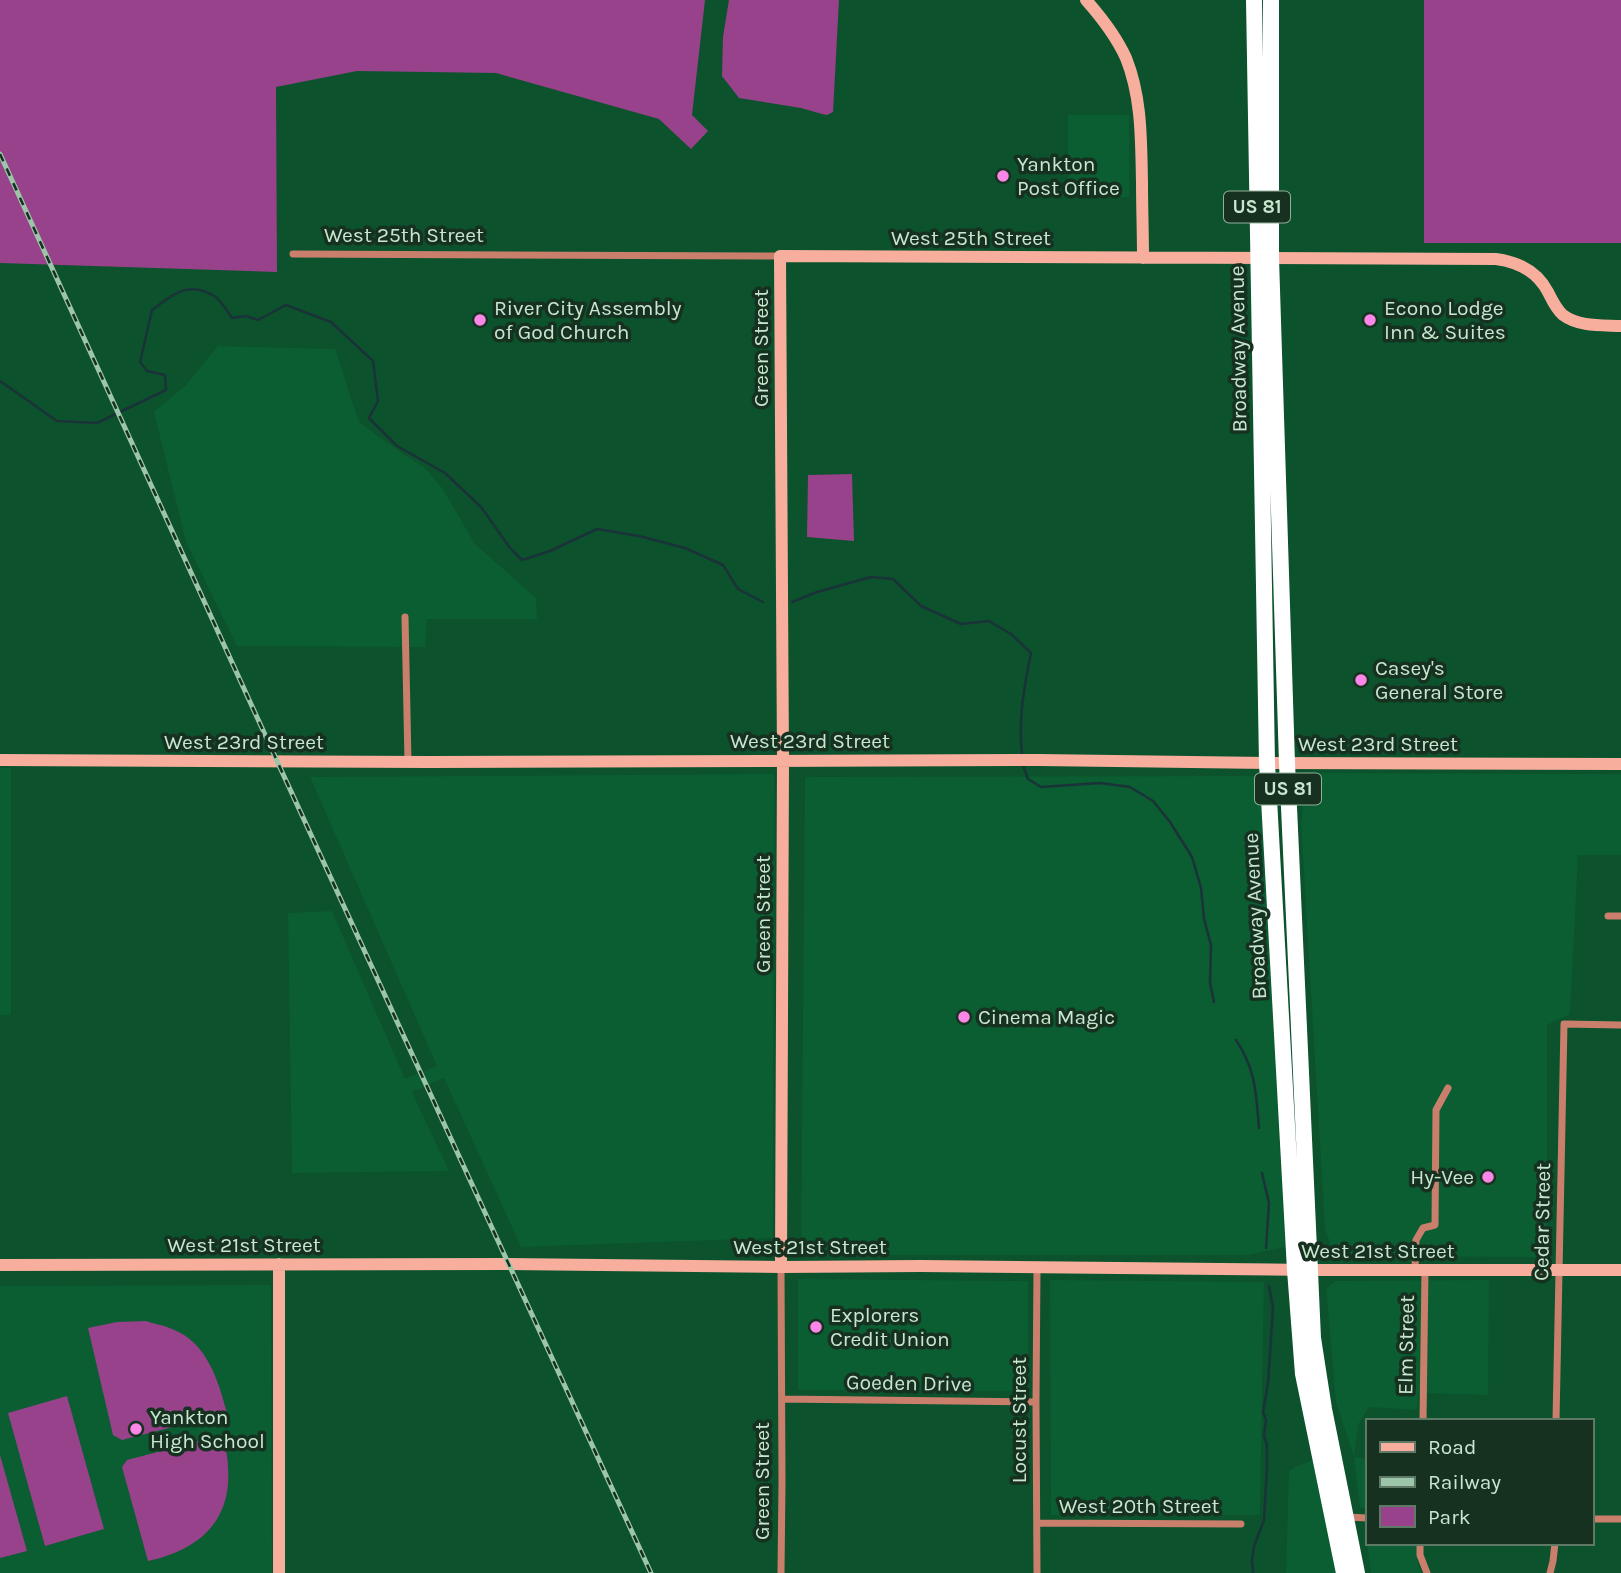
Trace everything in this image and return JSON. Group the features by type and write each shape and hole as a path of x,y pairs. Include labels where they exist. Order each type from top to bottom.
{"highway":[{"name":"Broadway Avenue","path":"1254,0 1287,763 1303,1374 1339,1517 1357,1573"},
{"name":"Broadway Avenue","path":"1271,0 1265,258 1267,763 1302,1270"},
{"name":"Broadway Avenue","path":"1339,1517 1344,1573"}],"street":[{"path":"1086,0 1117,40 1134,85 1142,145 1143,258"},
{"name":"West 25th Street","path":"293,254 1496,259 1519,264 1534,272 1560,312 1571,320 1621,327"},
{"name":"Green Street","path":"780,256 783,761 781,1573"},
{"path":"405,617 408,762"},
{"name":"West 23rd Street","path":"0,760 1039,760 1621,764"},
{"path":"1608,916 1621,916"},
{"name":"Cedar Street","path":"1556,1419 1564,1024 1621,1025"},
{"name":"Elm Street","path":"1423,1419 1420,1270 1422,1237 1429,1227 1435,1225 1436,1110 1448,1088"},
{"path":"279,1264 279,1573"},
{"name":"West 21st Street","path":"0,1265 508,1264 1621,1270"},
{"name":"Locust Street","path":"1037,1268 1037,1573"},
{"name":"Goeden Drive","path":"782,1399 1036,1402"},
{"path":"1339,1517 1366,1518"},
{"path":"1593,1519 1621,1519"},
{"name":"West 20th Street","path":"1037,1523 1241,1524"},
{"path":"1420,1545 1420,1555 1427,1573"},
{"path":"1550,1573 1555,1545"}],"shaded area":[{"path":"1068,115 1129,115 1129,197 1068,197"},
{"path":"218,346 335,349 359,422 424,467 443,489 475,544 536,598 537,619 427,619 425,647 237,646 186,542 154,412 186,385"},
{"path":"0,768 11,768 11,1015 0,1015"},
{"path":"1307,773 1621,774 1621,855 1578,855 1570,1014 1547,1025 1547,1257 1335,1256 1325,1229 1301,822"},
{"path":"774,774 773,1238 521,1247 444,1078 412,1092 449,1171 292,1173 288,913 332,911 405,1079 437,1066 310,777"},
{"path":"1260,776 1285,1247 1248,1255 801,1255 805,777"},
{"path":"798,1279 1028,1281 1028,1391 798,1390"},
{"path":"1050,1280 1264,1282 1260,1515 1051,1515"},
{"path":"1489,1280 1488,1395 1418,1393 1417,1410 1369,1407 1358,1425 1354,1457 1336,1402 1326,1288 1336,1281"},
{"name":"Yankton High School","path":"271,1285 272,1573 0,1573 0,1286"},
{"path":"1354,1457 1366,1459 1366,1508 1360,1508"},
{"path":"1312,1460 1328,1513 1337,1573 1286,1573 1289,1470"},
{"path":"1367,1545 1416,1545 1418,1565 1422,1573 1371,1573"}],"green space":[{"path":"0,0 705,0 692,115 708,131 691,149 659,119 496,73 357,71 276,87 277,272 0,263"},
{"path":"729,0 839,0 833,112 827,115 739,98 722,76 723,37"},
{"path":"1424,0 1621,0 1621,243 1424,243"},
{"path":"852,474 854,541 807,537 808,475"},
{"path":"146,1321 166,1326 194,1343 215,1375 227,1413 122,1440 113,1435 88,1328 117,1322"},
{"path":"67,1396 104,1529 45,1546 8,1413"},
{"path":"223,1435 228,1463 228,1486 218,1518 197,1541 166,1556 148,1561 122,1467 127,1460"},
{"path":"0,1455 27,1551 0,1558"}],"waterway":[{"path":"0,381 57,421 97,423 166,390 165,375 147,371 140,362 152,310 174,295 188,289 205,291 219,300 232,318 246,316 258,320 286,305 331,322 373,361 378,401 369,418 397,446 445,473 481,507 510,548 522,560 550,551 597,529 639,536 685,548 723,565 738,589 763,602"},
{"path":"792,602 871,577 893,579 921,606 961,624 989,621 1011,634 1031,653 1021,716 1022,754"},
{"path":"1023,765 1028,779 1041,787 1100,783 1130,787 1153,801 1170,822 1192,857 1201,888 1204,919 1211,945 1210,983 1214,1002"},
{"path":"1236,1040 1251,1072 1259,1128"},
{"path":"1262,1173 1269,1203 1266,1248"},
{"path":"1253,1573 1254,1546 1264,1520 1267,1467 1267,1445 1264,1436 1266,1420 1263,1412 1268,1383 1273,1308 1269,1286"}],"railway":[{"path":"0,154 651,1573"}],"place":[{"name":"Yankton Post Office","path":"1003,176"},
{"name":"River City Assembly of God Church","path":"480,320"},
{"name":"Econo Lodge Inn & Suites","path":"1370,320"},
{"name":"Casey's General Store","path":"1361,680"},
{"name":"Cinema Magic","path":"964,1017"},
{"name":"Hy-Vee","path":"1488,1177"},
{"name":"Explorers Credit Union","path":"816,1327"},
{"name":"Yankton High School","path":"136,1429"}]}
